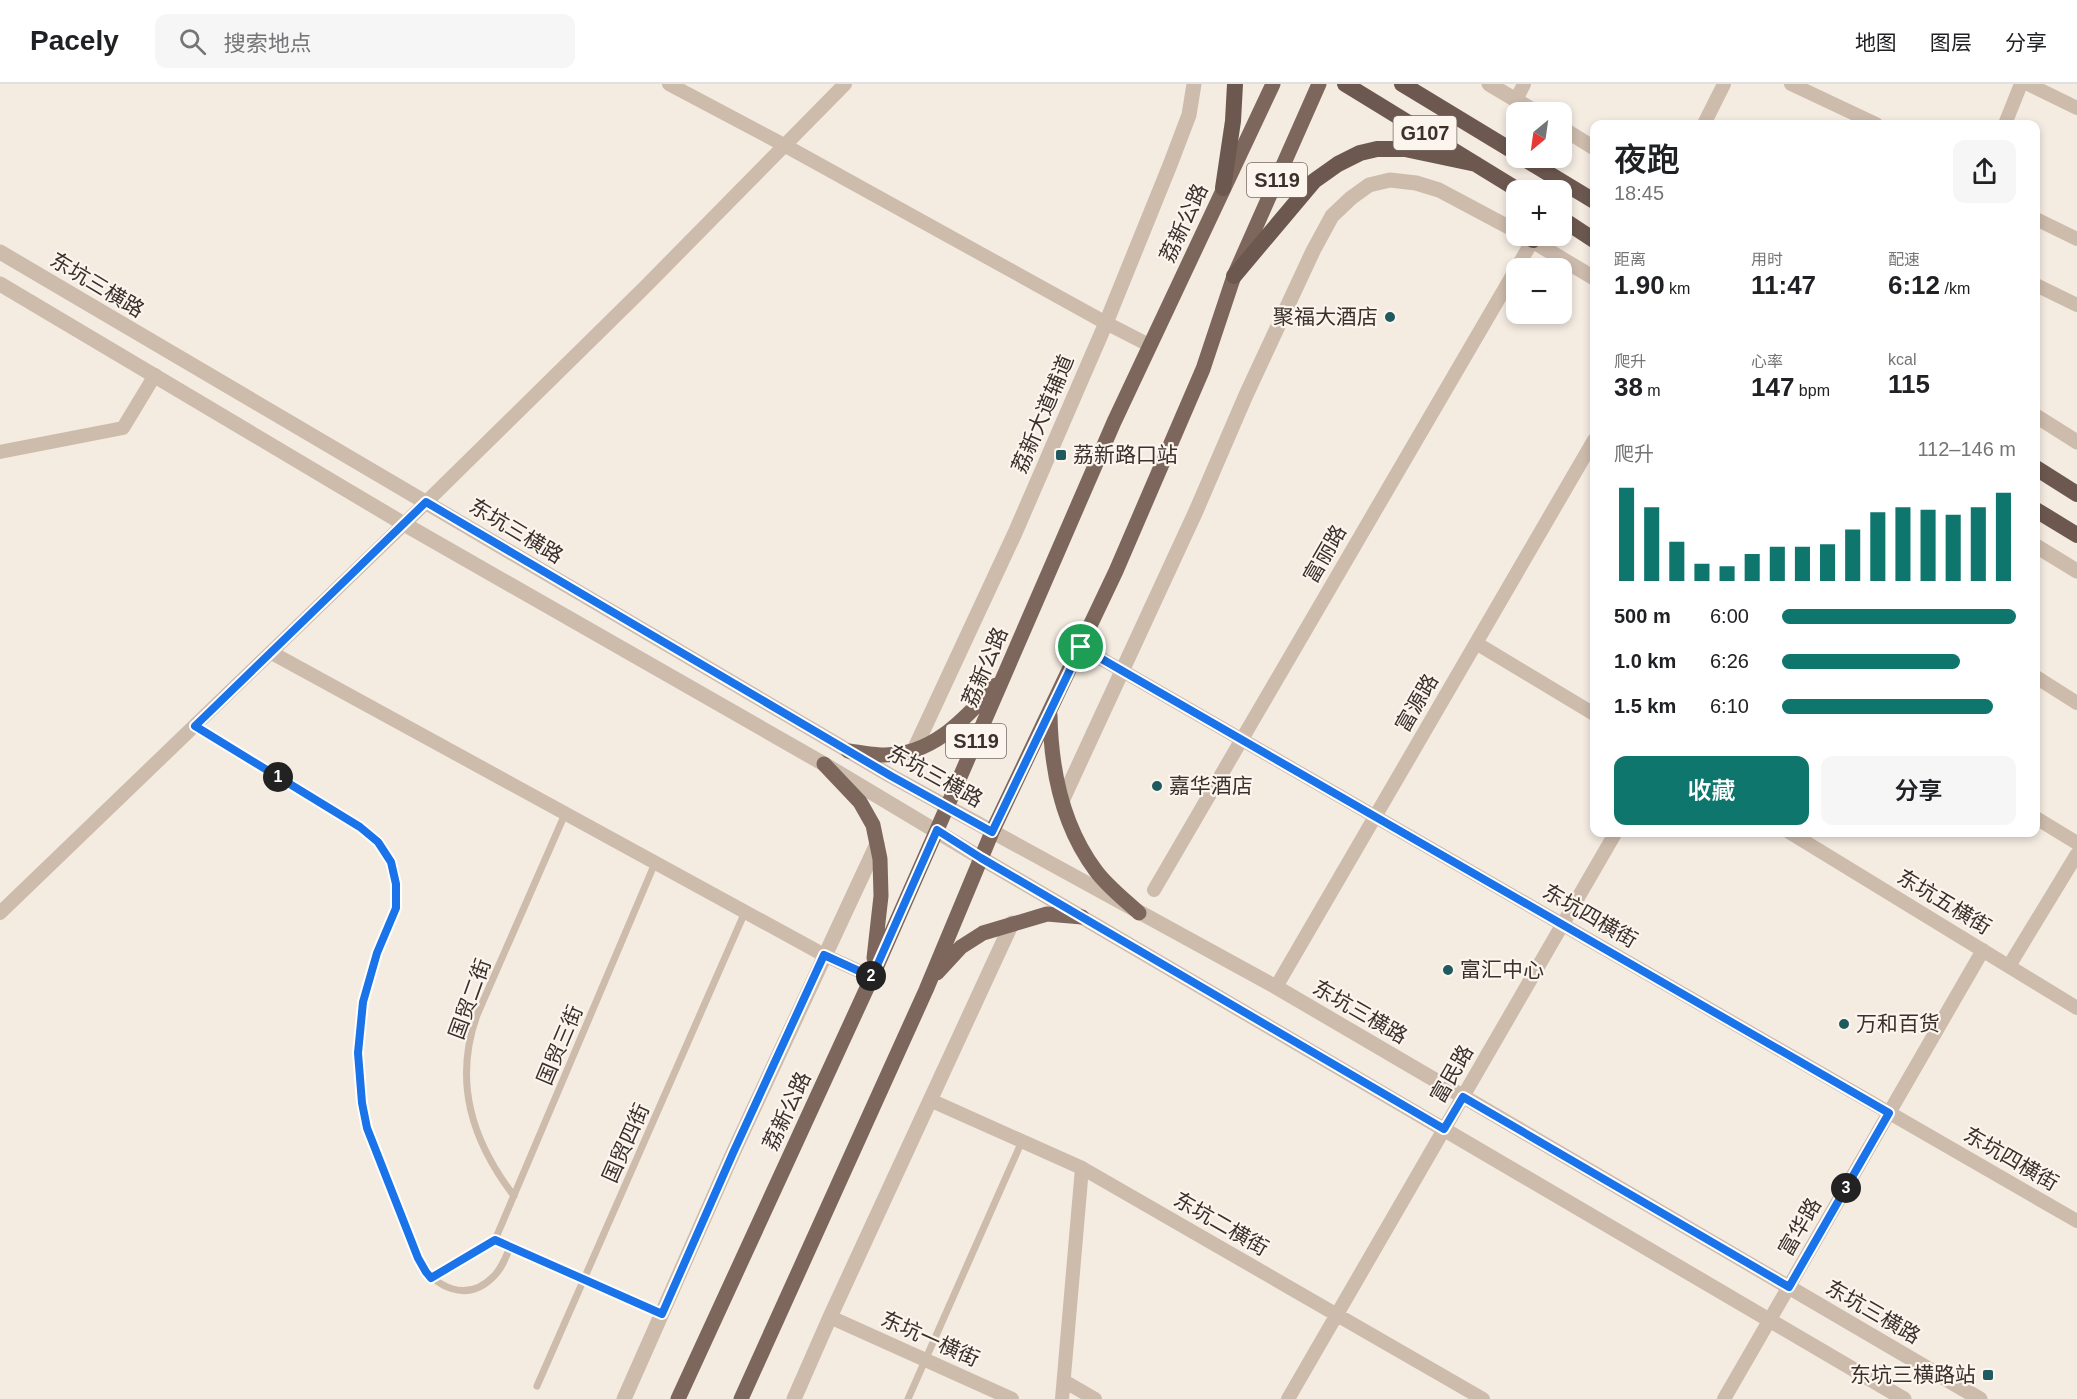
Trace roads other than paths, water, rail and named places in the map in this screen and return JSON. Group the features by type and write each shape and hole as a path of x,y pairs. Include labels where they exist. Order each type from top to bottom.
{"highway":[{"path":"1223,188 1233,121 1235,84"},
{"name":"G107","path":"1345,84 1506,183"},
{"name":"G107","path":"1402,84 1506,147"},
{"path":"1234,276 1314,181 1338,164 1360,153 1377,149 1405,149 1476,164"},
{"path":"1540,168 1590,199"},
{"path":"1572,226 1590,237"},
{"path":"2040,471 2077,494"},
{"path":"2040,512 2077,535"}],"main road":[{"name":"荔新公路","path":"678,1399 872,977 1149,345 1273,84"},
{"name":"S119","path":"741,1399 929,982 992,832 1081,647 1203,369 1234,276 1319,84"},
{"path":"848,751 886,755 927,746 946,735 966,717 1004,676"},
{"path":"1050,713 1050,740 1055,773 1062,801 1080,846 1097,873 1139,913"},
{"path":"824,764 860,802 873,825 880,859 881,896 872,977"},
{"path":"929,982 961,947 983,933 1047,914 1082,917"}],"street":[{"path":"669,84 1149,345"},
{"path":"0,913 404,524 644,288 845,84"},
{"path":"1489,84 1519,102"},
{"path":"1516,100 1524,84"},
{"path":"1706,120 1724,84"},
{"path":"1791,84 1856,120"},
{"path":"2007,120 2021,84"},
{"path":"2028,84 2077,108"},
{"name":"荔新大道辅道","path":"914,750 1015,533 1106,323 1170,165 1188,115 1195,86"},
{"path":"1572,134 1590,146"},
{"path":"1062,801 1196,511 1246,395 1313,251 1332,216 1369,185 1390,180 1427,186 1447,194 1506,226"},
{"path":"2040,221 2077,239"},
{"name":"富丽路","path":"1154,890 1524,246"},
{"path":"1543,246 1590,275"},
{"name":"东坑三横路","path":"0,252 848,751 1276,987 1980,1399"},
{"path":"0,284 404,524 824,764 1904,1399"},
{"path":"2040,287 2077,305"},
{"path":"0,452 123,428 155,375"},
{"path":"2040,419 2077,442"},
{"name":"富源路","path":"1276,987 1590,447"},
{"path":"2040,548 2077,571"},
{"path":"1476,643 1590,712"},
{"name":"东坑四横街","path":"1081,647 2077,1221"},
{"path":"272,653 824,955 872,977"},
{"path":"2040,680 2077,703"},
{"path":"2040,820 2077,843"},
{"name":"富民路","path":"1288,1399 1613,837"},
{"name":"东坑五横街","path":"1797,837 2077,1008"},
{"path":"624,1399 733,1153 877,844"},
{"path":"2009,966 2077,854"},
{"path":"794,1399 1012,923"},
{"name":"富华路","path":"1724,1399 1983,950"},
{"name":"东坑二横街","path":"930,1100 1082,1168 1483,1399"},
{"path":"1062,1399 1082,1168"},
{"name":"东坑一横街","path":"830,1317 1012,1399"},
{"path":"1064,1381 1095,1399"}],"lane":[{"path":"195,726 360,827 378,842 391,862 396,884 396,908 377,953 363,1002 359,1027 359,1078 367,1128 418,1258 426,1272 437,1283 452,1289 468,1290 483,1285 496,1275 510,1247"},
{"name":"国贸二街","path":"514,1196 493,1166 477,1133 466,1080 468,1046 477,1015 565,814"},
{"name":"国贸三街","path":"495,1240 655,863"},
{"name":"国贸四街","path":"537,1386 745,912"},
{"path":"908,1399 1022,1141"},
{"path":"431,1278 495,1240 662,1314"}],"place":[{"name":"聚福大酒店","path":"1390,317"},
{"name":"荔新路口站","path":"1061,455"},
{"name":"嘉华酒店","path":"1157,786"},
{"name":"富汇中心","path":"1448,970"},
{"name":"万和百货","path":"1844,1024"},
{"name":"东坑三横路站","path":"1988,1375"}]}
